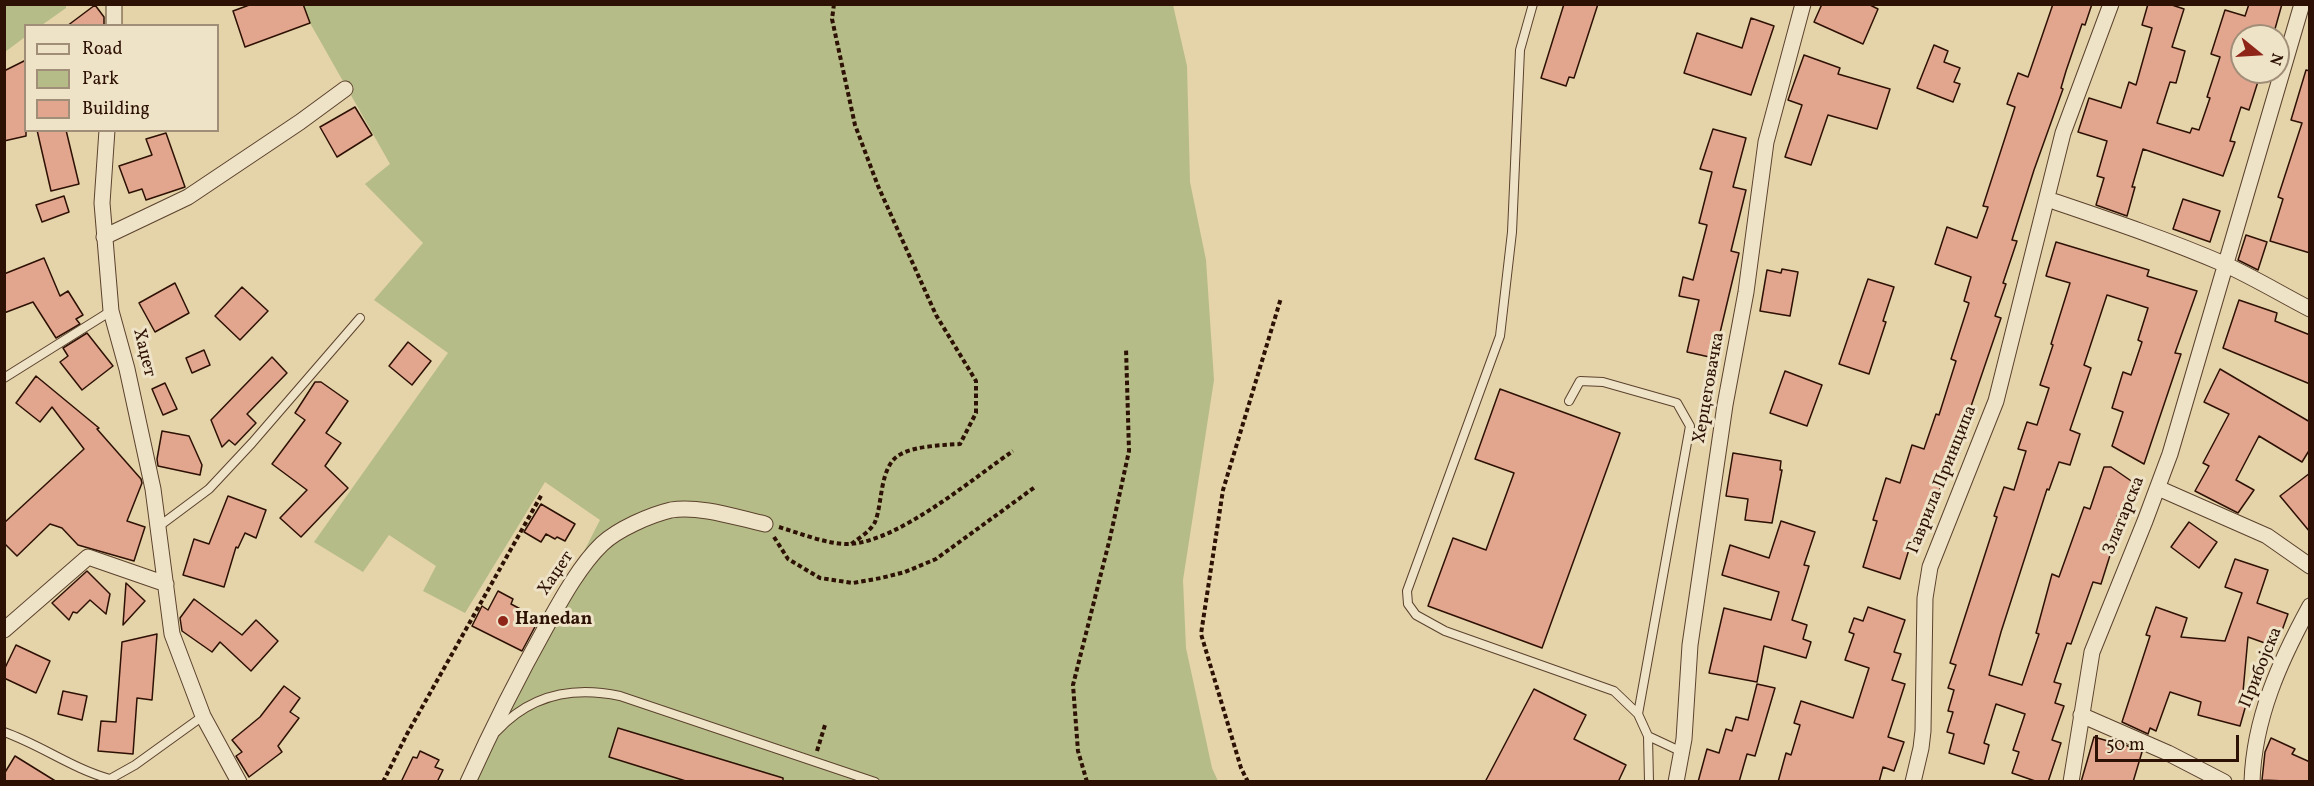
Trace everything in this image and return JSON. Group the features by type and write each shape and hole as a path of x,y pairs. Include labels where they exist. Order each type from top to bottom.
{"street":[{"path":"114,4 114,24"},
{"name":"Херцеговачка","path":"1676,782 1684,739 1690,645 1725,405 1746,292 1766,142 1803,4"},
{"name":"Гаврила Принципа","path":"1912,782 1923,731 1925,598 1930,567 1996,401 2063,133 2111,4"},
{"name":"Златарска","path":"2071,782 2092,652 2158,488 2302,4"},
{"path":"104,237 188,197 345,89"},
{"name":"Хаџет","path":"107,132 102,203 111,311 137,412 153,489 172,634 203,716 239,782"},
{"path":"2047,199 2145,232 2225,265 2310,309"},
{"path":"2158,488 2267,536 2310,566"},
{"name":"Хаџет","path":"468,782 531,654 568,587 602,543 640,520 672,510 695,509 765,524"},
{"path":"4,630 88,557 166,584"},
{"name":"Прибојска","path":"2252,782 2256,742 2268,694 2310,606"},
{"path":"2081,715 2168,753 2224,782"}],"lane":[{"path":"1533,4 1520,50 1512,232 1500,336 1407,591 1408,604 1416,615 1445,631 1614,691 1638,714 1648,736 1649,782"},
{"path":"4,378 111,311"},
{"path":"158,527 209,489 360,318"},
{"path":"1569,401 1580,381 1603,382 1677,403 1690,426 1638,714"},
{"path":"486,742 508,721 541,700 576,691 599,691 620,696 874,782"},
{"path":"4,732 21,738 89,773 110,779 135,765 203,716"},
{"path":"1648,736 1680,751"}],"path":[{"path":"834,4 832,19 855,125 878,186 936,315 976,381 976,413 960,444 931,447 900,454 888,469 880,493 878,514 874,525 851,544"},
{"path":"1248,782 1241,768 1201,634 1223,490 1281,298"},
{"path":"1087,782 1078,751 1073,685 1129,451 1126,348"},
{"path":"765,524 840,543 851,544 876,538 906,526 1013,451"},
{"path":"765,524 788,559 820,578 854,583 905,572 936,559 1035,487"},
{"path":"383,782 407,734 542,494"},
{"path":"817,752 825,725"}],"green space":[{"path":"5,4 66,5 66,8 43,24 24,24 24,38 5,52"},
{"path":"303,5 1173,5 1187,66 1190,182 1206,260 1214,380 1183,580 1186,648 1212,768 1218,781 468,781 600,520 545,482 465,613 423,591 436,566 389,535 363,572 314,542 448,353 374,300 423,243 365,184 390,164 310,23"}],"building":[{"path":"252,4 303,4 310,23 245,47 233,11"},
{"path":"1564,4 1598,4 1574,78 1569,77 1566,86 1541,78"},
{"path":"1822,4 1868,4 1878,9 1863,44 1814,22"},
{"path":"2053,4 2092,4 2085,25 2082,24 2066,71 2061,88 2063,89 2012,240 2017,241 1995,316 2001,318 1965,424 1969,426 1959,455 1951,452 1938,495 1931,493 1917,534 1914,533 1900,579 1863,567 1877,521 1873,520 1886,478 1900,483 1912,445 1924,449 1936,414 1939,415 1956,361 1951,359 1969,303 1964,301 1971,277 1935,264 1947,227 1977,238 1988,207 1983,206 2015,107 2007,104 2018,73 2028,77"},
{"path":"2148,4 2169,4 2184,9 2172,47 2185,51 2176,83 2170,82 2157,123 2190,133 2192,128 2199,130 2210,98 2207,97 2220,57 2211,54 2225,10 2245,16 2249,4 2282,4 2276,24 2230,24 2230,84 2257,84 2249,110 2241,107 2230,141 2235,142 2223,176 2143,149 2132,187 2135,187 2127,216 2096,205 2104,178 2097,176 2107,141 2078,132 2089,98 2121,108 2129,82 2136,85 2152,28 2142,25"},
{"path":"95,5 104,17 104,24 70,24"},
{"path":"1751,18 1774,26 1751,95 1684,73 1697,33 1742,48"},
{"path":"1934,45 1948,51 1944,62 1960,68 1954,82 1960,84 1953,102 1917,88"},
{"path":"1804,55 1840,68 1838,74 1890,89 1877,129 1828,115 1811,165 1785,157 1802,105 1788,100"},
{"path":"24,61 24,132 26,136 4,141 4,71"},
{"path":"2306,70 2310,71 2310,253 2270,241 2283,199 2278,197 2302,123 2291,120"},
{"path":"355,107 372,135 337,157 320,127"},
{"path":"1713,129 1746,138 1733,187 1746,190 1731,251 1739,253 1714,358 1687,352 1699,300 1679,296 1683,277 1693,280 1707,225 1699,223 1712,172 1700,169"},
{"path":"37,132 66,132 79,184 51,191"},
{"path":"166,133 185,187 146,200 142,189 129,193 119,166 152,155 146,139"},
{"path":"64,196 69,212 42,222 36,205"},
{"path":"2183,199 2220,211 2210,242 2173,229"},
{"path":"2246,235 2267,242 2258,270 2238,260"},
{"path":"2056,242 2149,270 2147,276 2197,291 2175,353 2181,354 2144,464 2112,446 2123,412 2112,408 2123,372 2131,375 2142,342 2138,340 2148,308 2107,295 2084,365 2091,368 2070,430 2080,434 2070,465 2059,462 2049,490 2047,489 1989,675 2022,685 2039,634 2036,633 2052,574 2059,577 2084,507 2090,509 2104,467 2111,467 2137,485 2127,517 2118,514 2108,548 2112,549 2101,584 2093,582 2071,644 2067,643 2054,682 2061,684 2055,703 2064,706 2052,740 2061,743 2048,782 2038,782 2012,773 2019,752 2013,750 2025,714 1996,704 1984,743 1989,745 1984,764 1949,753 1954,734 1947,732 1953,712 1948,711 1954,690 1948,688 1956,665 1950,663 1997,517 1994,516 2004,487 2014,490 2026,451 2018,449 2027,422 2037,425 2049,388 2040,385 2070,283 2046,276"},
{"path":"44,258 60,296 68,291 83,315 76,319 80,324 56,338 33,302 4,313 4,274"},
{"path":"1782,269 1798,272 1790,316 1760,311 1767,270 1781,273"},
{"path":"1868,279 1894,287 1883,321 1886,322 1869,374 1839,364"},
{"path":"175,283 189,313 155,332 139,303"},
{"path":"242,287 268,311 240,340 215,316"},
{"path":"2239,300 2277,313 2275,321 2310,335 2310,384 2223,348"},
{"path":"87,333 113,366 82,390 60,362 68,356 63,348"},
{"path":"408,342 431,361 412,385 389,366"},
{"path":"204,350 210,365 192,373 186,358"},
{"path":"272,357 287,373 247,414 256,423 235,445 229,440 222,447 211,420"},
{"path":"2220,369 2310,422 2310,449 2302,462 2259,436 2236,480 2254,490 2238,513 2195,491 2209,466 2203,463 2229,414 2204,402"},
{"path":"1785,371 1822,385 1807,426 1770,413"},
{"path":"36,376 99,428 97,429 141,479 142,483 127,521 145,527 134,561 78,545 62,528 50,524 17,556 4,543 4,523 84,449 52,407 40,422 16,403"},
{"path":"315,382 321,382 348,401 326,433 341,443 325,466 348,488 301,537 280,518 307,490 272,464 305,420 295,413"},
{"path":"165,383 177,409 163,415 152,389"},
{"path":"1500,389 1620,433 1542,648 1428,606 1453,538 1486,550 1514,473 1475,459"},
{"path":"162,431 189,436 202,465 200,475 158,466"},
{"path":"1733,453 1781,461 1780,470 1782,470 1772,523 1745,520 1748,499 1726,496"},
{"path":"2310,473 2310,532 2280,496"},
{"path":"228,496 266,510 256,538 245,533 238,548 236,547 224,587 183,575 194,539 209,544"},
{"path":"541,504 575,524 565,541 546,534 541,542 524,532"},
{"path":"1781,521 1815,532 1804,565 1809,566 1792,620 1807,625 1803,639 1811,642 1806,658 1764,646 1757,682 1709,673 1724,608 1771,620 1779,592 1722,575 1730,545 1769,558"},
{"path":"2189,522 2217,542 2199,568 2171,547"},
{"path":"2235,559 2268,570 2257,603 2288,614 2276,647 2248,637 2243,692 2249,694 2240,726 2198,715 2201,702 2170,692 2156,731 2150,728 2148,734 2122,722 2150,636 2146,635 2156,607 2187,618 2181,637 2225,641 2242,593 2225,587"},
{"path":"87,571 110,594 106,614 90,600 77,613 73,612 69,620 52,603"},
{"path":"126,583 145,601 123,625"},
{"name":"Hanedan","path":"498,591 513,599 511,604 528,613 526,618 537,623 522,651 472,626 482,606 488,610"},
{"path":"194,599 242,635 256,620 278,641 251,671 220,642 212,652 182,631 180,618"},
{"path":"1868,607 1905,620 1894,652 1901,654 1892,680 1905,684 1888,737 1904,742 1894,771 1883,767 1879,782 1778,782 1786,753 1791,755 1800,725 1794,723 1801,701 1853,718 1869,668 1845,660 1854,634 1849,632 1854,618 1863,621"},
{"path":"157,634 152,700 137,698 133,754 98,751 101,721 116,722 122,642"},
{"path":"16,645 50,661 36,693 4,678 4,670"},
{"path":"1757,684 1775,688 1755,756 1747,754 1739,782 1698,782 1707,749 1719,753 1726,729 1732,731 1736,717 1748,720"},
{"path":"284,686 300,698 290,712 299,718 278,746 282,752 249,777 236,756 242,752 232,740 260,717"},
{"path":"1534,689 1586,715 1574,739 1626,765 1618,782 1485,782"},
{"path":"63,691 87,696 82,720 58,714"},
{"path":"618,728 783,778 783,782 689,782 609,757"},
{"path":"2094,737 2115,743 2116,741 2142,752 2133,782 2081,782"},
{"path":"2271,738 2295,749 2292,754 2310,762 2310,782 2262,780 2265,752"},
{"path":"420,751 439,760 435,767 443,770 437,782 401,782 413,757 417,758"},
{"path":"15,756 57,782 4,782 4,774"}],"place":[{"name":"Hanedan","path":"503,621"}]}
